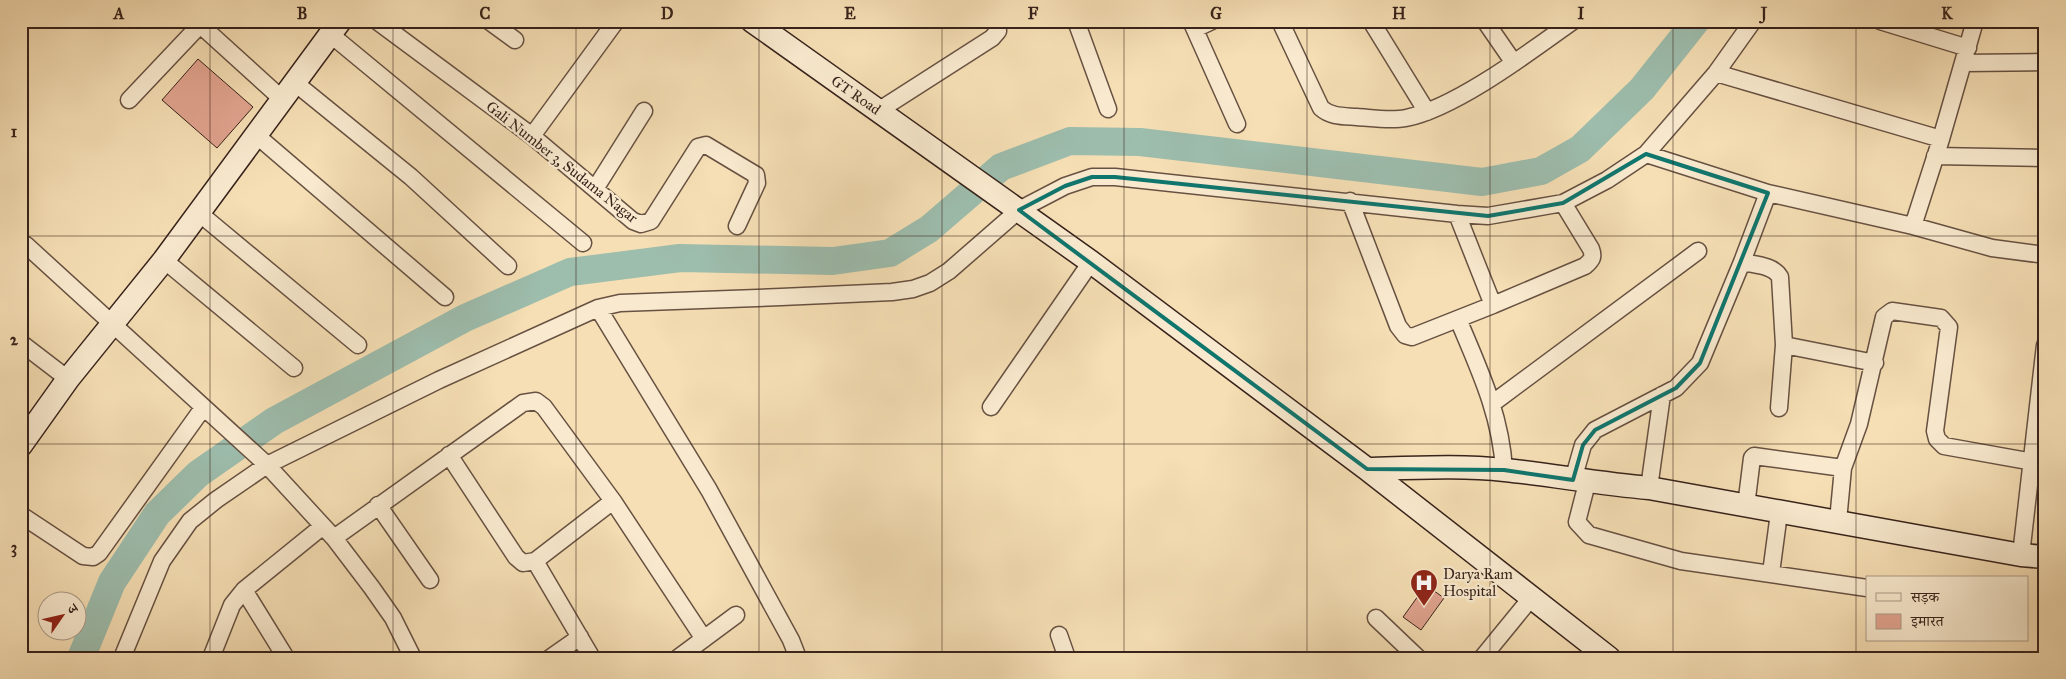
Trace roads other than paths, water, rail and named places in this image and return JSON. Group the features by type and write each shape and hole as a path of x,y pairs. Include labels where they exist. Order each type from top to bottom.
{"main road":[{"name":"GT Road","path":"752,21 1091,262 1367,469 1609,658"},
{"path":"21,445 68,379 164,260 335,28"},
{"path":"1367,469 1448,467 1504,470 1580,481 1649,488 1779,513 1838,521 2021,555 2045,557"}],"street":[{"name":"Gali Number 3, Sudama Nagar","path":"378,21 532,136 633,221 646,224 652,221 698,147 706,145 756,175 757,183 737,226"},
{"path":"489,21 515,40"},
{"path":"532,136 616,21"},
{"path":"878,111 992,38 998,31 996,21"},
{"path":"1076,21 1108,110"},
{"path":"1212,21 1193,25 1237,124"},
{"path":"1280,21 1321,108 1325,112 1334,115 1390,119 1406,118 1427,112 1459,96 1514,63 1573,21"},
{"path":"1371,21 1427,112"},
{"path":"1485,21 1514,63"},
{"path":"122,658 162,561 190,521 216,500 267,465 488,356 598,308 620,303 656,300 790,297 892,292 913,289 949,271 1013,207 1064,186 1092,177 1116,177 1488,216 1563,203 1607,180 1646,154 1716,73 1753,21"},
{"path":"1880,21 1966,55 2045,62"},
{"path":"1913,226 1941,139 1975,21"},
{"path":"130,100 197,24 288,91 411,177 508,266"},
{"path":"335,28 583,242"},
{"path":"1716,73 1941,139"},
{"path":"595,189 644,111"},
{"path":"256,134 444,297"},
{"path":"1646,154 1768,193 1913,226 1992,248 2045,255"},
{"path":"1935,156 2045,158"},
{"path":"1768,193 1700,363 1682,384 1595,430 1583,445 1577,522 1582,530 1589,535 1681,561 1866,588"},
{"path":"1350,201 1401,332 1412,337 1493,306 1585,266 1592,260 1591,249 1563,203"},
{"path":"199,213 358,345"},
{"path":"1457,214 1493,306"},
{"path":"26,246 267,465 328,532 393,618 413,658"},
{"path":"1492,403 1698,251"},
{"path":"164,260 294,368"},
{"path":"991,407 1091,262"},
{"path":"1742,262 1770,268 1776,271 1780,277 1784,346 1779,408"},
{"path":"598,308 708,490 791,640 798,658"},
{"path":"1838,521 1842,468 1859,424 1875,363 1884,317 1888,313 1897,310 1944,320 1948,327 1935,431 1937,439 1944,446 2038,463"},
{"path":"1458,319 1492,403 1502,443 1504,470"},
{"path":"21,343 68,379"},
{"path":"2021,555 2038,463 2045,345"},
{"path":"1784,346 1875,363"},
{"path":"1649,488 1662,395"},
{"path":"211,658 232,605 244,590 328,532 378,506 523,403 536,401 544,407 613,501 704,639"},
{"path":"21,515 83,556 93,558 99,553 203,408"},
{"path":"449,455 516,557 523,563 534,561 613,501"},
{"path":"1746,506 1752,458 1754,456 1763,455 1842,468"},
{"path":"378,506 430,580"},
{"path":"1771,573 1779,513"},
{"path":"534,561 592,658"},
{"path":"244,590 286,658"},
{"path":"1482,658 1531,598"},
{"path":"678,658 736,615"},
{"path":"1376,618 1418,658"},
{"path":"1059,635 1067,658"},
{"path":"550,658 580,638"}],"waterway":[{"path":"81,658 112,582 157,514 198,474 274,421 465,318 570,272 680,258 833,261 890,253 929,229 1001,167 1070,141 1140,142 1482,182 1541,171 1580,149 1642,89 1696,21"}],"place":[{"name":"Darya Ram Hospital","path":"1424,607"}]}
